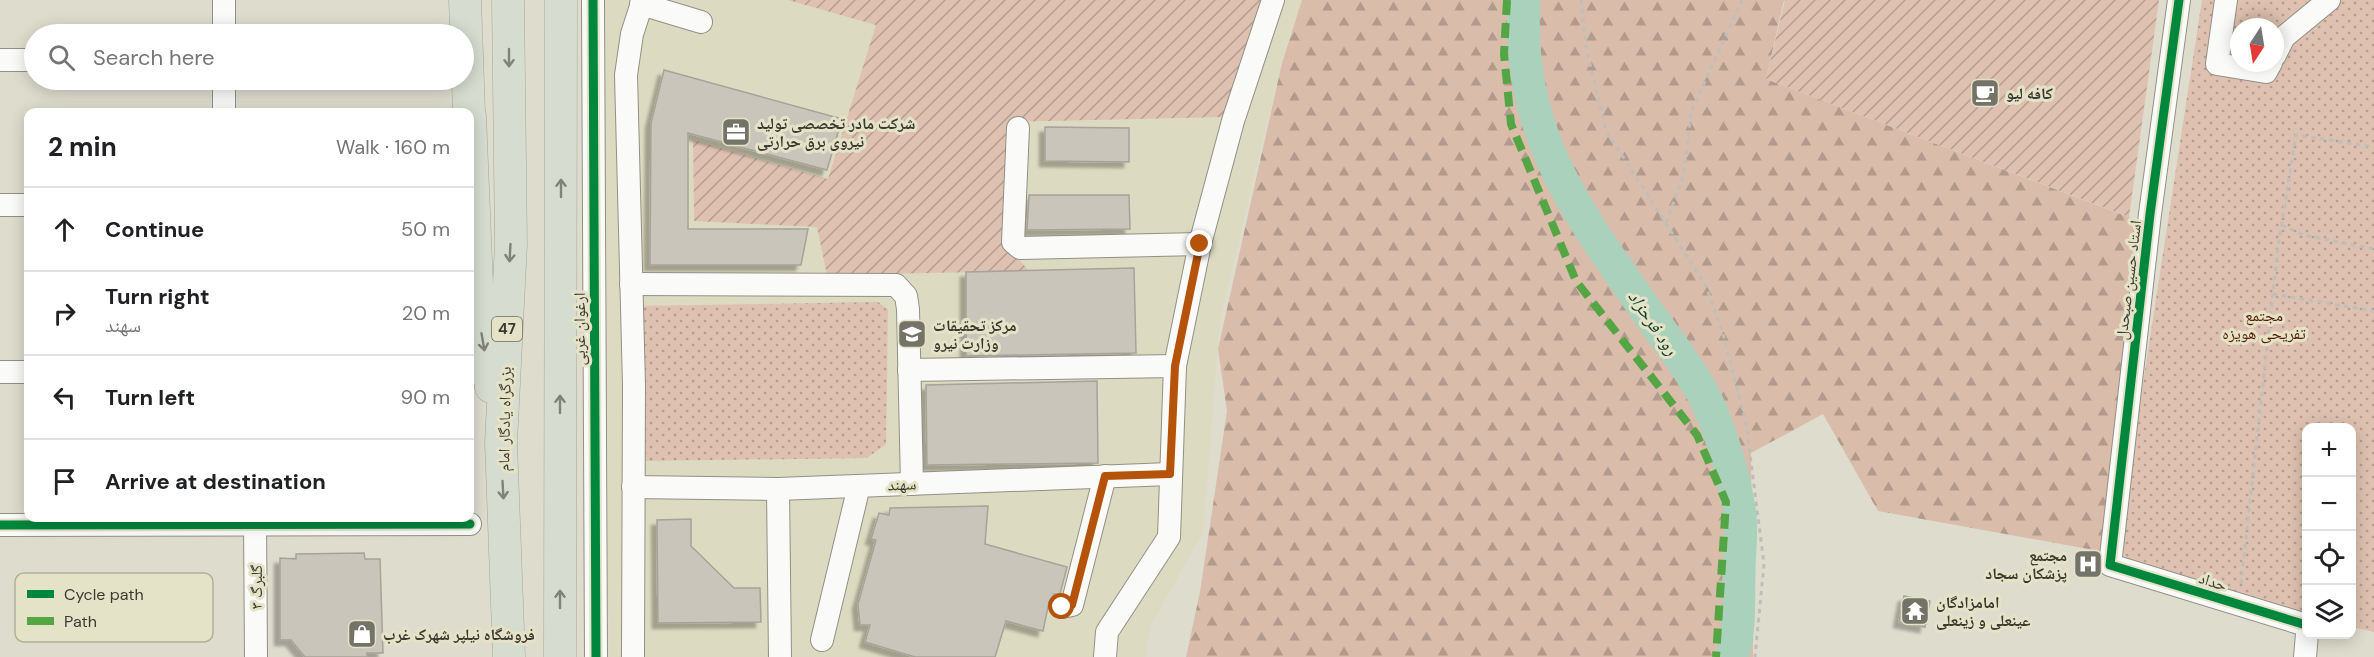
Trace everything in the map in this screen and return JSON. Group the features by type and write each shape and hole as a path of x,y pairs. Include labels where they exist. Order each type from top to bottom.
{"highway":[{"path":"465,0 466,24"},
{"name":"بزرگراه یادگار امام","path":"508,0 511,244 501,443 509,657"},
{"path":"560,657 561,0"},
{"path":"468,90 469,108"},
{"path":"474,223 478,310 501,443"}],"street":[{"path":"224,0 224,24"},
{"name":"ارغوان غربی","path":"593,0 596,657"},
{"path":"1105,657 1107,632 1169,537 1175,366 1200,244 1233,122 1273,0"},
{"name":"استاد حسین صبحدل","path":"2110,565 2150,214 2179,0"},
{"path":"2226,0 2217,64 2230,66"},
{"path":"2284,37 2329,0"},
{"path":"633,657 631,284 626,75 632,34 642,2 701,22"},
{"path":"0,60 24,60"},
{"path":"224,90 224,108"},
{"path":"462,108 464,90"},
{"path":"1018,128 1013,242 1020,248 1200,244"},
{"path":"0,205 24,205"},
{"path":"474,284 478,310"},
{"path":"631,284 896,285 906,296 907,302 912,484"},
{"path":"909,370 1175,366"},
{"path":"0,372 24,372"},
{"name":"سهند","path":"633,487 778,489 1170,474"},
{"path":"1062,607 1072,605 1105,476"},
{"path":"822,640 860,486"},
{"path":"778,489 780,657"},
{"path":"0,525 192,522"},
{"name":"گلبرگ ۳","path":"256,522 256,657"},
{"path":"327,522 470,524"},
{"name":"حداد","path":"2110,565 2302,623"},
{"path":"2305,657 2307,639"}],"path":[{"path":"1581,0 1586,47 1605,130 1706,286 1723,334 1746,423 1764,564 1755,657"},
{"path":"1665,224 1684,174 1690,112 1742,0"},
{"path":"2238,604 2273,294 2295,135 2374,147"},
{"path":"2282,225 2304,236 2374,249"},
{"path":"2273,294 2374,311"}],"shaded area":[{"name":"مرکز تحقیقات وزارت نیرو","path":"603,0 1302,0 1283,56 1220,319 1203,532 1150,627 1145,657 609,657"}],"green space":[{"path":"788,0 1266,0 1224,117 1010,122 1002,240 1029,271 827,275 817,227 694,221 693,140 828,179 876,25"},
{"path":"1302,0 1784,0 1766,79 2136,220 2105,552 1878,511 1823,414 1751,453 1753,657 1186,657 1200,592 1227,411 1218,349 1282,63"},
{"path":"1785,0 2159,0 2129,217 1766,79"},
{"name":"مجتمع تفریحی هویزه","path":"2202,0 2374,0 2374,632 2356,628 2356,423 2302,423 2302,616 2130,564 2118,546"},
{"path":"878,302 888,310 886,444 867,458 640,461 638,306"}],"building":[{"path":"664,70 842,119 827,170 688,133 688,229 808,229 801,265 650,265 651,123"},
{"path":"1045,127 1129,128 1129,162 1045,161"},
{"path":"1029,195 1129,195 1130,229 1027,230"},
{"path":"1134,268 1136,353 966,356 966,272"},
{"path":"1097,381 1098,463 927,465 926,385"},
{"path":"988,506 985,544 1067,567 1060,594 1054,594 1049,602 1043,631 1006,621 995,657 915,657 865,642 870,625 860,625 858,604 876,540 871,539 879,513 889,515 890,508"},
{"path":"691,519 691,546 734,588 760,588 761,622 658,623 657,520"},
{"path":"364,553 365,559 380,559 383,653 367,653 367,657 305,657 291,640 280,640 280,558 296,559 296,554"},
{"name":"امامزادگان عینعلی و زینعلی","path":"1904,596 1930,601 1925,627 1899,622"}],"waterway":[{"name":"رود فرحزاد","path":"1524,0 1524,47 1530,91 1541,130 1556,168 1597,239 1695,380 1708,404 1722,442 1734,482 1741,524 1738,627 1731,657"}],"marked path":[{"path":"1507,0 1504,54 1511,124 1576,281 1697,435 1726,502 1716,657"}],"cycle path":[{"path":"593,0 596,657"},
{"path":"2179,0 2150,214 2110,565 2302,624"},
{"path":"0,525 470,524"}],"place":[{"name":"کافه لیو","path":"1985,93"},
{"name":"شرکت مادر تخصصی تولید نیروی برق حرارتی","path":"736,132"},
{"name":"مرکز تحقیقات وزارت نیرو","path":"912,334"},
{"name":"مجتمع پزشکان سجاد","path":"2088,564"},
{"name":"امامزادگان عینعلی و زینعلی","path":"1915,611"},
{"name":"فروشگاه نیلپر شهرک غرب","path":"362,634"}],"route":[{"path":"1062,607 1072,605 1105,476 1170,474 1175,366 1200,244"}]}
